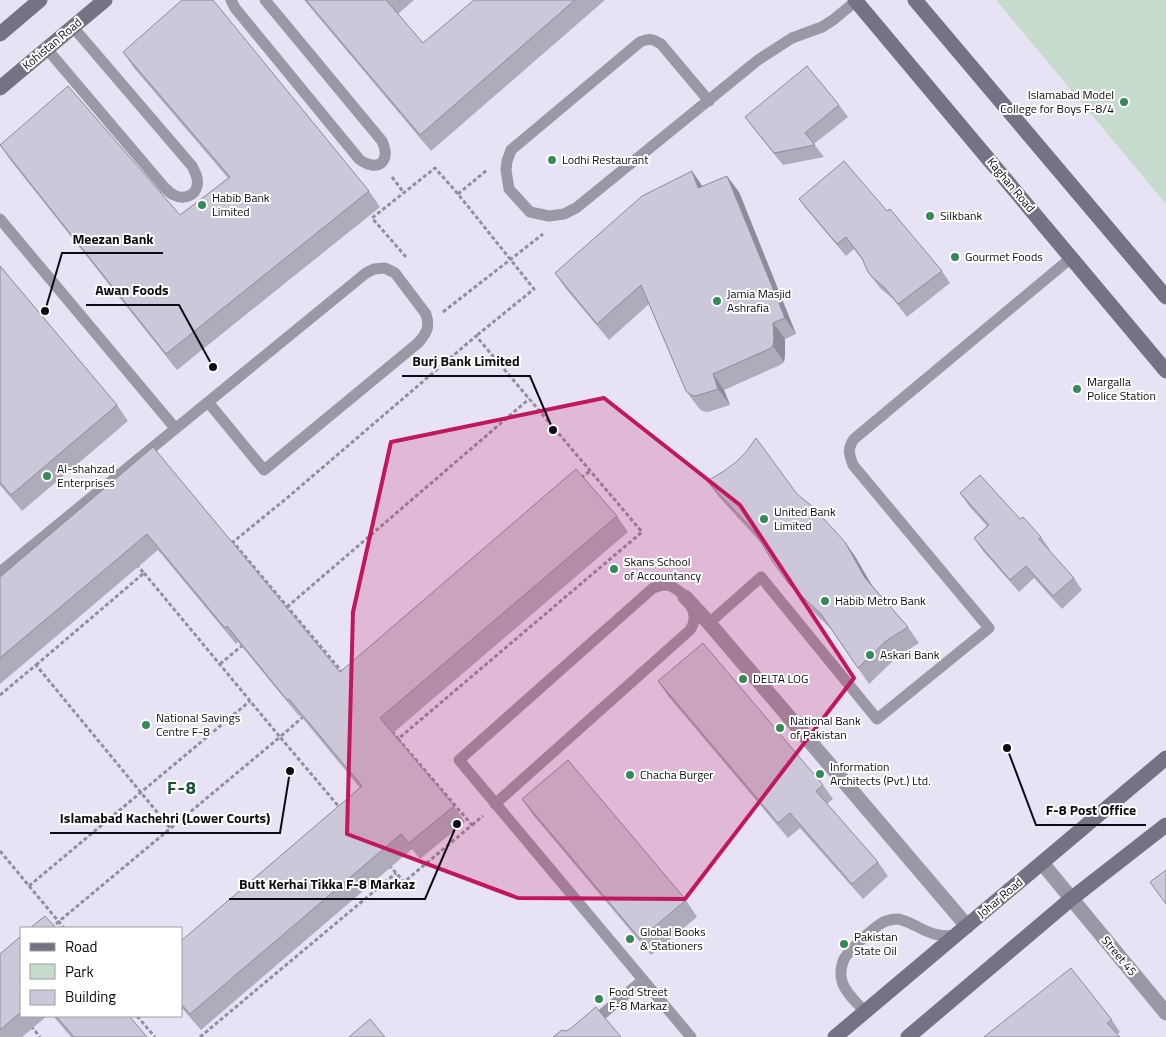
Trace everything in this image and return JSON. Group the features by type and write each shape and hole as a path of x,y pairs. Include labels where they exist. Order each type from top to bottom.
{"street":[{"path":"0,34 40,0"},
{"name":"Kohistan Road","path":"0,88 105,0"},
{"path":"915,0 1166,297"},
{"name":"Kaghan Road","path":"862,2 1166,371"},
{"path":"684,597 709,623 961,931"},
{"name":"Johar Road","path":"835,1037 1166,758"},
{"path":"908,1037 1071,898 1166,825"},
{"name":"Street 45","path":"1042,863 1166,1013"}],"lane":[{"path":"231,0 235,8 358,159 374,166 381,163 386,149 382,141 265,0"},
{"path":"709,101 662,44 654,39 640,42 511,150 506,170 510,189 530,212 549,216 564,214 576,208 709,101 764,56 792,38 822,27 862,2"},
{"path":"47,49 164,188 175,196 185,198 194,193 197,186 197,176 192,166 73,27"},
{"path":"0,219 175,428"},
{"path":"709,623 761,577 878,719 989,628 852,465 849,446 854,439 1071,258"},
{"path":"0,572 366,272 385,268 395,273 426,314 428,322 426,334 418,343 264,470 208,402"},
{"path":"495,804 690,630 694,620 693,609 674,588 664,585 654,588 459,760 495,804 691,1037"},
{"path":"864,1012 844,988 841,972 843,961 849,952 878,925 886,921 898,919 929,933 947,937 961,931"},
{"path":"575,1037 643,980"}],"path":[{"path":"458,194 511,150"},
{"path":"348,679 233,542 534,289 458,194 434,168 372,218 406,257"},
{"path":"428,322 547,231"},
{"path":"398,739 642,532 476,336"},
{"path":"280,613 529,399"},
{"path":"575,484 590,471"},
{"path":"132,559 342,810"},
{"path":"0,695 144,573"},
{"path":"220,664 250,639"},
{"path":"36,666 171,829"},
{"path":"29,886 250,701"},
{"path":"51,927 310,711"},
{"path":"384,859 404,882 472,826 386,724"},
{"path":"0,851 63,927"},
{"path":"200,1037 396,873"},
{"path":"138,1017 155,1037"},
{"path":"28,1023 40,1037"}],"highlighted area":[{"path":"604,398 740,505 854,678 685,899 518,898 347,834 353,612 391,442"}],"green space":[{"name":"Islamabad Model College for Boys F-8/4","path":"996,0 1166,0 1166,204"}],"building":[{"path":"182,0 213,0 369,191 166,354 0,145 68,86 180,215 230,177 123,52"},
{"path":"306,0 386,0 423,43 474,0 575,0 420,135"},
{"path":"807,66 839,105 805,133 815,145 774,153 745,117"},
{"path":"844,161 887,211 890,209 942,271 898,304 885,288 871,276 862,258 846,237 837,244 799,199"},
{"name":"Jamia Masjid Ashrafia","path":"692,171 698,188 727,176 785,318 773,323 773,346 713,374 718,389 696,396 686,391 641,285 597,324 555,273 642,196"},
{"path":"0,266 117,405 11,495 0,482"},
{"path":"756,438 797,494 813,507 845,542 865,578 908,627 886,641 858,668 821,614 789,584 755,532 707,481 736,462"},
{"path":"153,447 340,672 576,469 617,516 380,718 454,806 409,843 401,834 190,1014 182,1005 182,940 362,786 289,699 287,700 227,626 225,628 147,534 0,658 0,577"},
{"path":"980,475 1020,519 1023,517 1041,537 1039,539 1074,578 1053,596 1026,566 1010,580 974,538 989,525 960,493"},
{"path":"703,643 823,785 816,791 878,862 852,884 790,813 778,823 658,681"},
{"path":"568,760 686,900 640,939 522,799"},
{"path":"1166,870 1166,904 1150,882"},
{"path":"45,916 55,927 31,927"},
{"path":"20,937 20,1013 0,1030 0,954"},
{"path":"1071,968 1112,1020 1107,1023 1120,1037 984,1037"},
{"path":"596,1007 621,1037 553,1037 562,1030 570,1029"},
{"path":"57,1017 130,1017 147,1037 74,1037"},
{"path":"370,1019 385,1037 349,1037"}],"place":[{"name":"Islamabad Model College for Boys F-8/4","path":"1124,102"},
{"name":"Lodhi Restaurant","path":"552,160"},
{"name":"Habib Bank Limited","path":"202,205"},
{"name":"Silkbank","path":"930,216"},
{"name":"Gourmet Foods","path":"955,257"},
{"name":"Jamia Masjid Ashrafia","path":"717,301"},
{"name":"Meezan Bank","path":"45,311"},
{"name":"Awan Foods","path":"213,367"},
{"name":"Margalla Police Station","path":"1077,389"},
{"name":"Burj Bank Limited","path":"553,430"},
{"name":"Al-shahzad Enterprises","path":"47,476"},
{"name":"United Bank Limited","path":"764,519"},
{"name":"Skans School of Accountancy","path":"614,569"},
{"name":"Habib Metro Bank","path":"825,601"},
{"name":"Askari Bank","path":"870,655"},
{"name":"DELTA LOG","path":"743,679"},
{"name":"National Savings Centre F-8","path":"146,725"},
{"name":"National Bank of Pakistan","path":"780,728"},
{"name":"F-8 Post Office","path":"1007,748"},
{"name":"Islamabad Kachehri (Lower Courts)","path":"290,771"},
{"name":"Information Architects (Pvt.) Ltd.","path":"820,774"},
{"name":"Chacha Burger","path":"630,775"},
{"name":"Butt Kerhai Tikka F-8 Markaz","path":"457,824"},
{"name":"Global Books & Stationers","path":"630,939"},
{"name":"Pakistan State Oil","path":"844,944"},
{"name":"Food Street F-8 Markaz","path":"599,999"}],"district":[{"name":"F-8","path":"182,788"}]}
